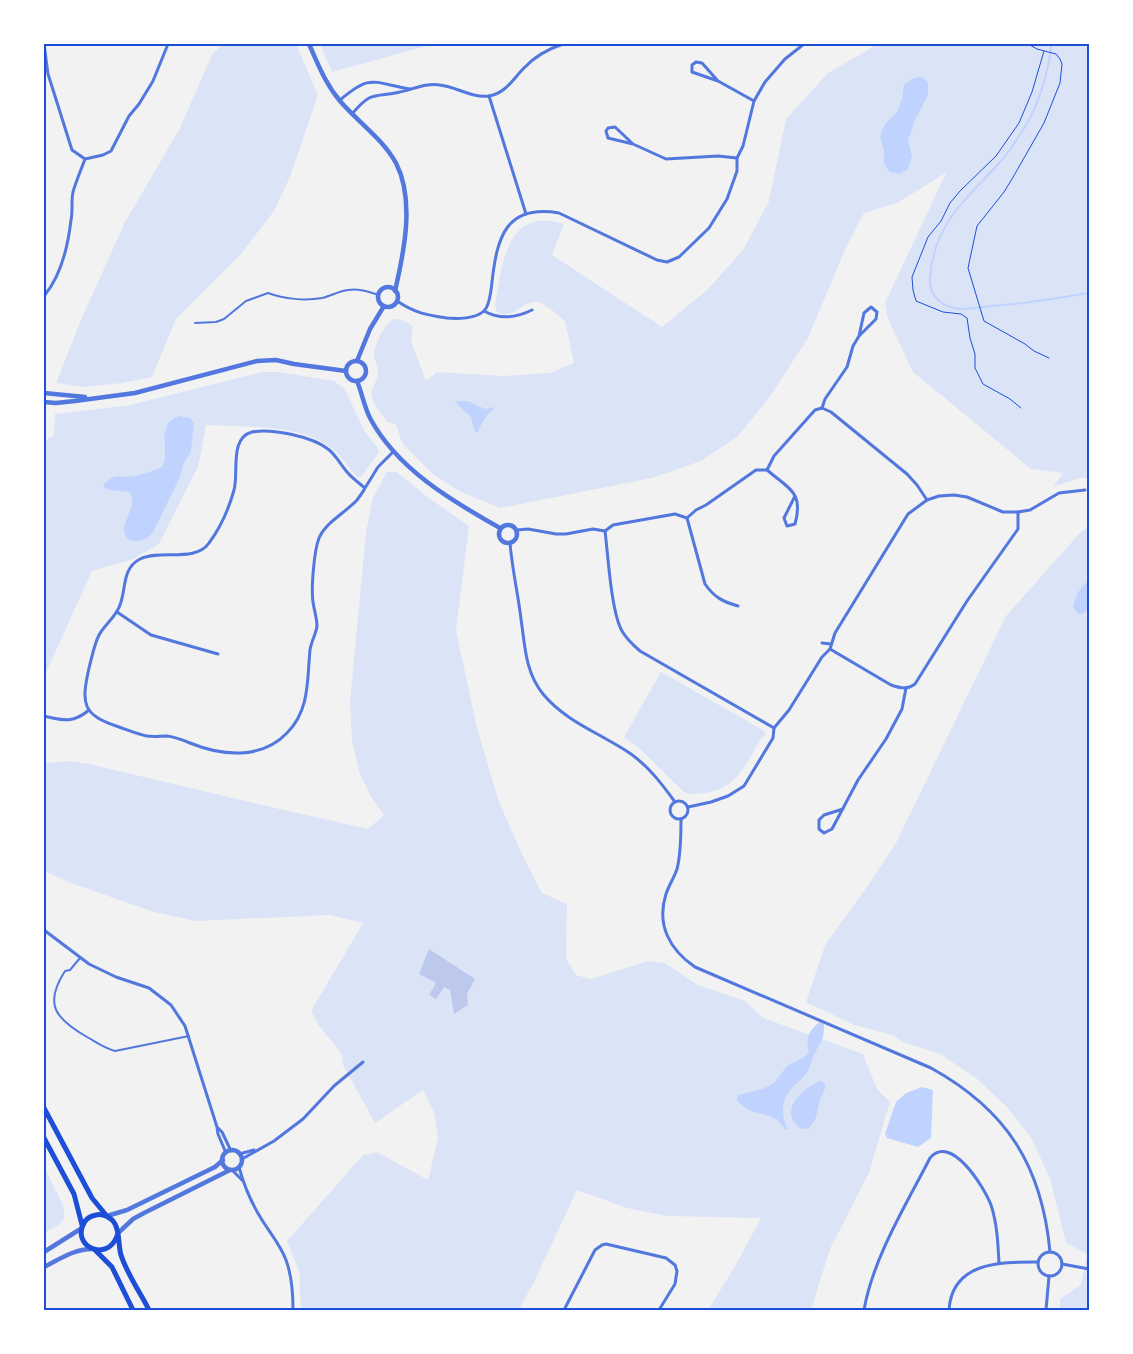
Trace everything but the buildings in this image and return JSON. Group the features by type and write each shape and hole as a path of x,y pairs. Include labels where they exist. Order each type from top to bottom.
{"main road":[{"path":"44,1108 92,1198 99,1209 115,1224 122,1259 149,1310"},
{"path":"44,1138 74,1194 82,1227 82,1238 85,1243 112,1267 133,1310"},
{"path":"82,1227 85,1221 95,1215 107,1216"},
{"path":"94,1249 106,1249 115,1241 117,1235"}],"street":[{"path":"44,44 48,74 72,150 85,159 111,151 129,116 153,81 168,44"},
{"path":"309,44 321,72 340,100 386,148 396,163 403,180 406,200 406,222 395,290 398,295 397,300 390,307 384,306 379,300 379,295 386,288 395,290"},
{"path":"352,114 367,99 374,96 394,94 432,84 451,87 476,96 489,96 500,92 510,85 523,68 543,52 563,44"},
{"path":"397,300 415,312 430,316 457,319 474,316 484,311 489,300 497,249 501,237 507,227 519,217 542,210 559,213 657,260 673,261 684,253 709,228 723,206 737,171 737,158 743,146 754,101 765,82 785,59 804,44"},
{"path":"718,81 702,63 696,62 692,65 692,72 718,81 754,101"},
{"path":"340,100 360,84 372,81 413,89"},
{"path":"489,96 526,214"},
{"path":"633,144 615,127 608,128 606,131 608,138 633,144 666,159 718,156 737,158"},
{"path":"44,296 58,271 66,249 72,219 73,193 85,159"},
{"path":"357,362 370,329 384,306"},
{"path":"822,408 825,399 847,367 853,346 859,336 876,319 877,312 871,307 864,313 859,336"},
{"path":"484,311 498,317 519,316 532,310"},
{"path":"44,402 66,402 135,393 257,362 276,360 346,371"},
{"path":"357,362 363,365 366,371 364,377 357,381 350,379 346,371 348,365 357,362"},
{"path":"357,381 369,416 394,450 430,484 500,528"},
{"path":"44,394 95,398"},
{"path":"767,470 774,456 815,410 822,408 831,412 907,474 927,500"},
{"path":"365,488 347,472 330,450 318,442 285,433 251,432 242,439 236,458 236,486 226,513 208,545 199,552 186,555 153,555 137,560 128,570 123,584 122,602 94,646 84,692 85,702 89,710 102,722 139,734 177,738 201,748 226,753 244,754 258,751 275,743 286,734 300,717 308,688 311,647 317,627 312,600 312,588 319,536 328,525 358,499 365,488 378,467 394,450"},
{"path":"687,518 756,470 767,470 795,496 798,499 798,513 795,524 787,526 784,518 795,496"},
{"path":"688,807 722,798 744,786 773,738 774,728 789,710 822,657 830,649 835,633 902,524 912,511 927,500 954,494 967,497 1003,512 1018,512 1030,510 1060,493 1085,490"},
{"path":"830,649 900,689 915,684 967,600 1018,529 1018,512"},
{"path":"517,530 516,539 510,543 500,540 498,534 500,528 508,524 517,530 528,529 556,534 593,529 604,530 614,525 675,514 687,518"},
{"path":"687,518 705,584 711,593 723,602 738,606"},
{"path":"604,530 616,614 621,629 630,642 640,651 774,728"},
{"path":"510,543 525,656 535,682 543,694 561,712 631,754 661,782 675,802"},
{"path":"117,612 151,635 218,654"},
{"path":"822,643 832,644"},
{"path":"843,808 824,815 819,820 819,829 824,833 832,830 858,780 886,739 902,709 906,688"},
{"path":"44,716 64,721 82,716 89,710"},
{"path":"681,819 672,817 670,806 675,802 683,802 688,807"},
{"path":"688,807 687,814 681,819 677,868 666,893 663,907 665,929 677,953 695,967 931,1068 962,1086 991,1112 1007,1130 1024,1157 1043,1203 1050,1252"},
{"path":"44,930 89,964 116,977 141,984 156,993 165,999 177,1013 188,1036 218,1134 226,1153"},
{"path":"241,1156 274,1141 303,1119 334,1086 363,1062"},
{"path":"217,1127 222,1132 231,1150 241,1156"},
{"path":"107,1216 127,1210 215,1167 226,1153 231,1150"},
{"path":"864,1310 871,1281 880,1258 930,1158 938,1152 948,1152 956,1156 975,1177 990,1203 998,1237 999,1262"},
{"path":"241,1156 239,1167 244,1183 254,1206 280,1246 287,1262 291,1280 293,1310"},
{"path":"222,1160 225,1166 244,1183"},
{"path":"117,1235 133,1219 239,1167"},
{"path":"44,1252 82,1227"},
{"path":"564,1310 595,1250 606,1244 666,1258 675,1265 677,1271 675,1284 659,1310"},
{"path":"44,1267 75,1251 94,1249"},
{"path":"1050,1252 1057,1254 1062,1264 1056,1274 1049,1276 1042,1272 1038,1262 1042,1255 1050,1252"},
{"path":"949,1310 953,1292 972,1270 999,1262 1038,1262"},
{"path":"1062,1264 1089,1269"},
{"path":"1046,1310 1049,1276"}],"lane":[{"path":"195,323 216,322 224,319 246,301 268,293 301,299 324,297 357,289 379,295"},
{"path":"80,958 70,970 65,971 54,991 56,1011 68,1026 107,1048 115,1050 188,1036"}],"path":[{"path":"1028,44 1056,54 1062,64 1060,84 1044,123 1004,192 977,226 968,268 978,299 980,313 984,321 1049,358"},
{"path":"1021,408 1010,399 983,384 975,368 975,354 967,318 961,314 943,312 916,301 912,277 928,237 941,221 950,203 996,156 1019,123 1032,92 1044,51"}],"shaded area":[{"path":"222,44 296,44 318,95 290,177 274,211 241,254 176,319 152,377 122,383 85,387 56,383 81,320 125,222 179,130 212,55"},
{"path":"320,44 434,44 332,72"},
{"path":"878,44 1089,44 1089,478 1080,478 1053,487 1063,473 1031,469 913,372 888,319 885,303 946,173 897,203 864,213 847,245 808,338 769,398 737,437 701,461 652,478 500,508 459,491 434,475 402,443 396,424 387,422 376,406 372,396 372,389 378,376 374,351 381,334 391,321 400,319 413,326 411,341 426,381 437,372 503,376 550,373 574,363 565,321 547,307 536,302 512,313 502,314 496,311 495,305 501,273 510,243 519,231 530,223 545,220 564,224 552,255 662,327 707,290 743,250 769,201 786,119 828,73"},
{"path":"262,372 278,372 334,381 344,388 365,432 379,452 361,477 356,476 341,457 330,447 303,434 271,428 206,425 198,467 159,544 133,559 92,571 44,677 44,441 54,435 55,414 130,405"},
{"path":"387,472 397,472 426,496 469,526 456,630 477,728 499,802 522,854 542,893 567,904 566,958 576,975 591,979 648,961 665,963 698,985 745,1001 763,1018 863,1054 877,1089 890,1102 869,1173 830,1249 811,1310 708,1310 734,1268 761,1218 667,1216 627,1208 577,1190 519,1310 301,1310 299,1271 287,1241 363,1155 377,1152 428,1180 438,1138 435,1115 423,1090 375,1123 343,1065 342,1054 319,1026 311,1011 363,923 330,915 196,921 154,912 71,883 44,871 44,763 68,761 89,764 368,829 384,815 370,795 360,774 352,741 350,702 366,532 373,498"},
{"path":"1089,526 1089,1310 1060,1310 1060,1299 1081,1285 1087,1254 1066,1243 1050,1179 1032,1139 1007,1107 976,1078 940,1054 903,1042 892,1035 854,1025 806,1002 825,945 896,843 1006,616 1078,535"},
{"path":"661,672 763,730 766,734 761,738 739,774 725,786 715,791 704,793 691,794 684,792 638,747 624,737"},
{"path":"44,1167 63,1205 64,1216 61,1223 44,1233"}],"water":[{"path":"924,78 928,83 928,95 915,120 908,141 912,156 908,169 900,174 890,172 884,163 884,151 880,136 885,124 897,112 902,99 904,85 912,79"},
{"path":"468,401 485,409 496,407 485,418 478,432 475,432 471,417 455,402"},
{"path":"180,416 190,418 194,424 191,451 183,465 180,477 151,535 142,540 134,541 127,539 124,527 131,509 132,498 129,492 110,490 103,487 113,477 135,476 162,467 167,425"},
{"path":"1089,580 1089,609 1082,614 1078,614 1073,606 1074,602 1081,588"},
{"path":"820,1022 824,1024 824,1034 821,1042 803,1078 790,1091 784,1101 783,1112 788,1129 785,1129 772,1117 747,1109 737,1100 738,1095 762,1089 774,1083 787,1066 806,1056 809,1052 807,1043 809,1035"},
{"path":"820,1081 825,1083 825,1087 816,1117 809,1128 802,1129 795,1122 792,1115 794,1102 806,1089"},
{"path":"922,1087 933,1090 931,1138 918,1147 887,1138 885,1134 896,1102 906,1093"}],"waterway":[{"path":"1051,44 1046,75 1030,118 1008,153 965,200 945,226 933,258 930,285 935,296 943,304 961,309 1089,293"}]}
